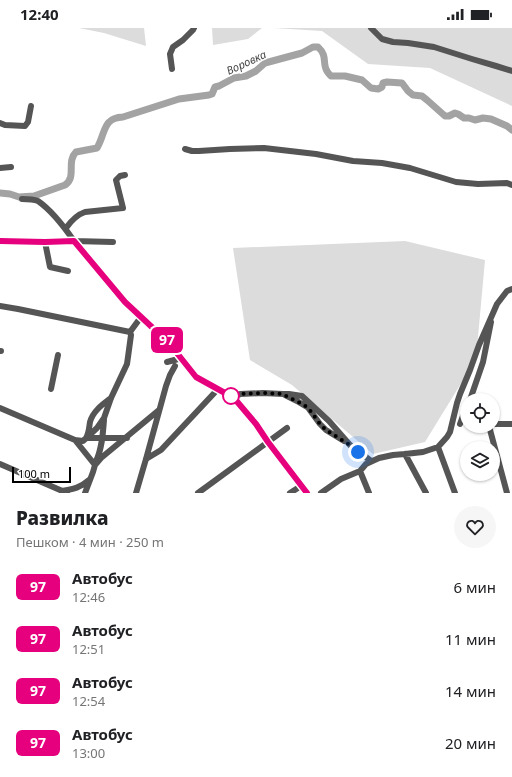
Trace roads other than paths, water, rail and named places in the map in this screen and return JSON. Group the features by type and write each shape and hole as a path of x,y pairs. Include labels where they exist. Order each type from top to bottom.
{"street":[{"path":"172,69 170,54 173,47 183,40 194,28"},
{"path":"371,28 382,39 393,42 434,47 512,72"},
{"path":"0,123 5,126 25,126 28,122 31,106"},
{"path":"185,149 192,151 264,148 316,154 354,161 382,163 410,168 456,182 478,184 507,183 512,185"},
{"path":"0,168 11,167"},
{"path":"66,228 72,220 84,212 123,208 116,180 120,176 125,175"},
{"path":"22,199 37,201 52,213 66,228 74,241 125,302 169,343 196,377 234,398 256,424 307,493"},
{"path":"0,241 113,242"},
{"path":"45,242 50,267 68,271"},
{"path":"321,493 341,479 360,471 371,461 385,456 423,452 438,447 450,432 456,403 491,316 497,304 507,291 512,289"},
{"path":"0,306 130,332"},
{"path":"85,493 99,452 104,418 111,398 127,364 131,335 130,332 141,316"},
{"path":"472,393 483,362 491,326 491,316"},
{"path":"51,389 58,355"},
{"path":"167,362 182,358"},
{"path":"136,493 166,386 175,366"},
{"path":"146,459 161,450 218,389"},
{"path":"234,398 240,394 263,393 302,396 322,414 350,445"},
{"path":"282,394 309,409 322,414"},
{"path":"86,438 89,432 92,416 96,410 111,398"},
{"path":"0,408 75,440 83,441 97,428 104,418"},
{"path":"309,409 326,430 350,445 371,461"},
{"path":"94,465 160,410"},
{"path":"452,425 460,424"},
{"path":"500,424 512,424"},
{"path":"198,493 287,428"},
{"path":"491,433 507,493"},
{"path":"86,438 127,438"},
{"path":"75,440 94,465"},
{"path":"438,447 455,493"},
{"path":"405,454 426,493"},
{"path":"0,464 64,492 75,489 90,480"},
{"path":"360,471 369,493"},
{"path":"290,493 301,486"}],"waterway":[{"name":"Воровка","path":"0,193 19,197 34,196 65,185 69,182 73,156 76,152 97,148 106,127 111,120 179,99 212,94 215,87 234,78 246,76 256,71 265,63 302,53 313,47 318,47 321,50 327,72 331,76 345,76 362,80 371,88 378,89 382,87 383,83 402,83 413,95 422,96 445,116 455,113 464,118 475,120 483,118 491,119 507,126 512,130"}]}
